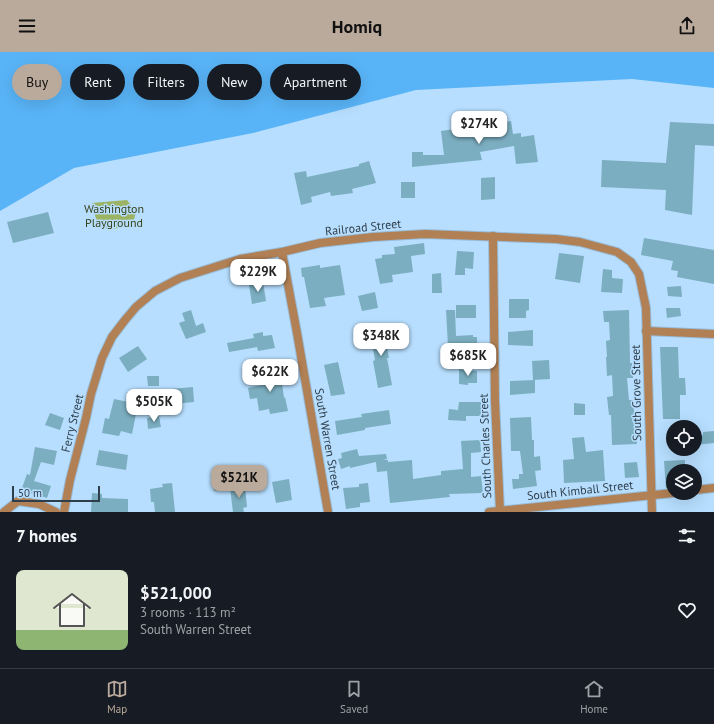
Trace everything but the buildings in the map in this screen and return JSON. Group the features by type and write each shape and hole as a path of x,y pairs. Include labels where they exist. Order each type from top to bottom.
{"street":[{"name":"Railroad Street","path":"109,342 124,320 136,307 155,291 180,278 240,259 282,252 320,243 373,237 425,234 556,239 599,246 617,252 631,262 639,274"},
{"name":"South Charles Street","path":"493,236 495,394 500,511"},
{"name":"South Warren Street","path":"282,252 328,512"},
{"name":"South Grove Street","path":"639,274 646,308 652,512"},
{"path":"646,331 714,334"},
{"name":"Ferry Street","path":"64,512 70,480 91,394 102,358 109,342"},
{"path":"702,489 714,488"},
{"name":"South Kimball Street","path":"489,512 666,494"},
{"path":"4,512 18,501 39,504 56,512"}],"green space":[{"name":"Washington Playground","path":"127,200 136,212 133,223 110,229 101,225 94,213 92,203"}],"water":[{"path":"0,52 714,52 714,88 632,79 416,90 253,133 74,168 0,211"}]}
